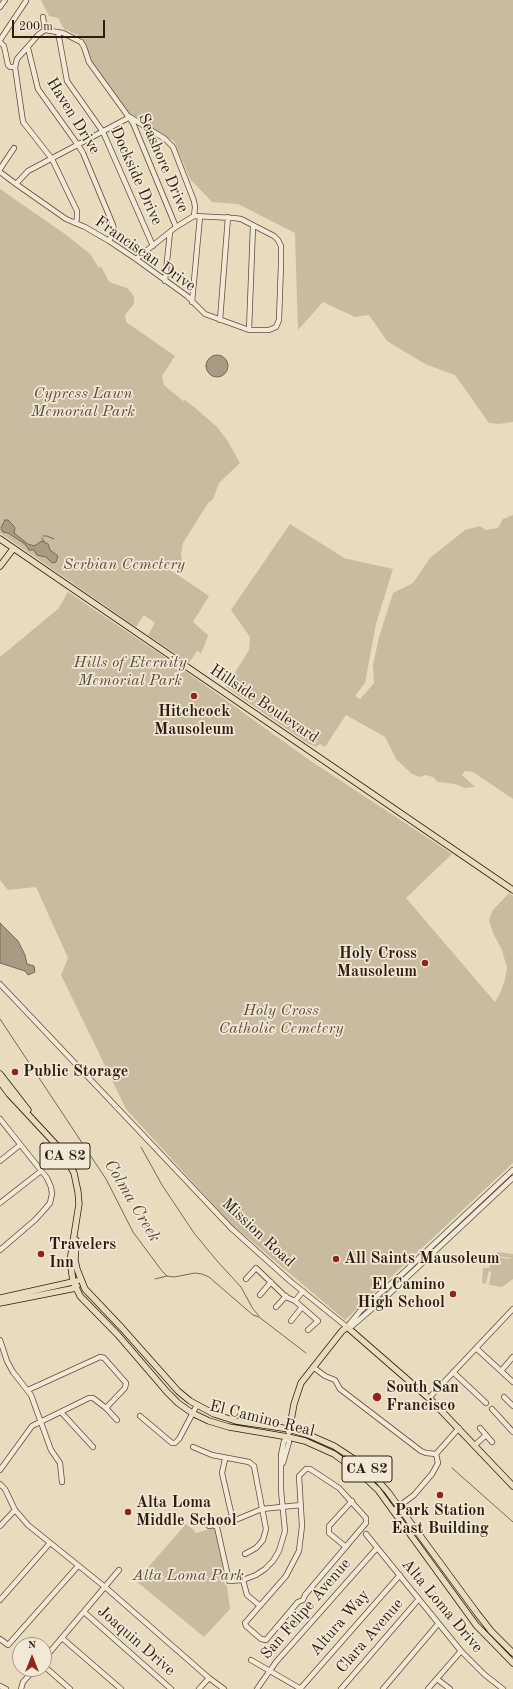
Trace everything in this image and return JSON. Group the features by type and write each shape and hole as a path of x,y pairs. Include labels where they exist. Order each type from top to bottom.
{"main road":[{"name":"Hillside Boulevard","path":"0,539 513,890"},
{"path":"0,566 13,549"},
{"name":"El Camino Real","path":"1,1078 9,1094 62,1152 74,1173 79,1204 70,1261 76,1288 80,1296 118,1335 167,1392 192,1413 209,1422 229,1428 305,1441 325,1449 352,1466 378,1490 478,1627 513,1663"},
{"name":"El Camino Real","path":"1,1078 64,1150 77,1172 82,1203 75,1260 81,1281 90,1296 122,1328 174,1386 197,1405 214,1414 236,1421 289,1430 318,1438 348,1454 374,1476 399,1506 484,1622 513,1653"},
{"path":"0,1298 74,1280 81,1281 76,1288 0,1304"},
{"path":"288,1437 298,1392 303,1381 342,1330 347,1327"},
{"name":"Mission Road","path":"347,1327 429,1398 513,1486"},
{"path":"441,1575 448,1574"},
{"path":"478,1627 484,1622"}],"street":[{"path":"0,7 5,0"},
{"path":"15,67 10,67 8,65 4,46 0,41 26,1"},
{"path":"43,17 45,30 39,34 17,59 15,67 23,122 52,159 77,211 75,223"},
{"name":"Seashore Drive","path":"45,30 58,32 73,37 81,42 91,66 130,117 176,228"},
{"name":"Dockside Drive","path":"58,32 66,82 103,132 153,246"},
{"name":"Haven Drive","path":"28,48 38,89 78,145 113,225 114,230 109,241"},
{"path":"16,184 28,171 130,117 165,139 173,147 194,201 194,216"},
{"path":"0,169 14,148"},
{"name":"Franciscan Drive","path":"0,172 66,219 109,241 136,259 184,294 202,312 249,330 274,329 279,320 280,243 274,236 254,226"},
{"path":"136,259 170,232 194,216 241,220 254,226 249,330"},
{"path":"192,302 200,217"},
{"path":"220,320 228,218"},
{"path":"165,281 170,232"},
{"name":"Mission Road","path":"0,984 230,1228 347,1327"},
{"path":"0,1119 47,1178 52,1194 50,1203 35,1220 0,1250"},
{"path":"0,1161 20,1145"},
{"path":"347,1327 361,1310 401,1276 513,1170"},
{"path":"0,1203 41,1171"},
{"path":"347,1327 352,1326 381,1302 513,1178"},
{"path":"246,1279 256,1268 286,1296 318,1321 308,1330"},
{"path":"260,1295 271,1282"},
{"path":"295,1302 303,1291"},
{"path":"276,1307 286,1296"},
{"path":"291,1320 302,1307"},
{"path":"429,1398 513,1308"},
{"path":"0,1340 7,1362 28,1390 51,1450 60,1463 62,1482"},
{"path":"476,1348 513,1382"},
{"path":"28,1390 100,1357 104,1358 126,1383 125,1388 106,1408"},
{"path":"501,1371 513,1358"},
{"path":"313,1367 335,1380 340,1388 421,1451 436,1454"},
{"path":"453,1372 486,1403"},
{"path":"504,1397 513,1406"},
{"path":"509,1401 513,1397"},
{"path":"0,1470 28,1431 40,1421 89,1398 93,1398 106,1408 117,1420"},
{"path":"140,1416 172,1443 175,1443 179,1440 197,1405"},
{"path":"492,1409 513,1432"},
{"path":"61,1412 93,1448"},
{"path":"436,1454 459,1428"},
{"path":"480,1428 492,1442"},
{"path":"475,1445 486,1435"},
{"path":"209,1526 213,1525 217,1527 229,1581 243,1580 265,1569 279,1551 285,1531 284,1507 281,1490 281,1455 284,1441 288,1437"},
{"path":"193,1447 225,1459 249,1462 254,1466 266,1529 263,1540 256,1548 245,1554"},
{"path":"393,1511 418,1491 434,1472 438,1463 436,1454"},
{"path":"225,1459 222,1473 233,1521 262,1509 301,1505"},
{"path":"306,1469 310,1469 339,1488 352,1501 366,1518 366,1523 305,1595 303,1600 298,1602 266,1640 261,1639 246,1626 245,1623 259,1605 286,1576 299,1551 302,1526 299,1476 306,1469"},
{"path":"0,1484 5,1489 15,1510 28,1525 105,1587 208,1678 224,1689"},
{"path":"346,1546 329,1533 329,1526 352,1501"},
{"path":"0,1526 15,1510"},
{"name":"Alta Loma Drive","path":"366,1534 460,1651 485,1675 503,1689"},
{"path":"0,1600 50,1543"},
{"name":"San Felipe Avenue","path":"258,1689 270,1670 349,1578 377,1548"},
{"path":"0,1638 8,1645 78,1566"},
{"path":"52,1650 119,1570"},
{"name":"Altura Way","path":"301,1689 400,1575"},
{"path":"243,1580 247,1595 259,1605"},
{"name":"Clara Avenue","path":"341,1689 418,1600"},
{"name":"Joaquin Drive","path":"84,1612 171,1689"},
{"path":"384,1689 438,1624"},
{"path":"62,1638 121,1689"},
{"path":"428,1689 460,1651"},
{"path":"251,1660 301,1689"},
{"path":"52,1673 70,1689"},
{"path":"20,1689 28,1677"},
{"path":"199,1689 208,1678"},
{"path":"437,1679 450,1689"},
{"path":"0,1686 6,1689"}],"green space":[{"path":"41,0 513,0 513,422 499,424 489,423 455,375 425,364 387,341 369,315 355,317 323,302 298,330 295,233 238,204 212,202 190,179 174,141 132,117 91,60 82,37 64,29 58,18 49,16"},
{"name":"Cypress Lawn Memorial Park","path":"0,189 65,234 90,254 99,268 101,266 108,280 112,283 127,288 132,293 134,304 125,315 126,322 175,356 162,376 164,385 183,401 185,400 193,406 217,427 227,440 240,463 219,483 213,499 208,503 183,543 181,555 183,564 166,567 209,596 193,622 208,635 201,653 197,651 189,663 148,635 155,623 144,615 136,627 0,533"},
{"path":"513,515 513,799 473,772 465,771 462,775 475,787 465,788 455,784 438,782 433,777 425,775 419,777 412,774 396,759 385,737 346,715 325,747 320,744 316,747 307,743 226,687 249,650 250,637 231,610 290,524 346,559 393,569 376,624 365,683 355,696 360,699 374,683 373,665 379,637 393,593 413,583 430,558 465,530 480,526 485,530 498,528 503,519"},
{"name":"Holy Cross Catholic Cemetery","path":"68,592 184,670 308,759 452,854 406,898 495,1002 501,991 507,968 502,950 493,933 489,920 493,910 509,893 513,896 513,1163 345,1320 230,1223 126,1109 61,975 68,958 36,887 8,890 0,880 0,657 58,609"},
{"path":"497,1252 513,1254 513,1279 502,1287 489,1285 491,1273 489,1270 486,1283 484,1284 482,1282 483,1268 489,1268 491,1258 511,1259 496,1256"},
{"name":"Alta Loma Park","path":"186,1524 196,1533 213,1528 215,1531 225,1576 224,1583 227,1586 230,1609 204,1637 136,1581"}],"shaded area":[{"path":"217,355 225,358 228,366 225,374 217,377 209,374 206,366 209,358"},
{"path":"5,520 8,520 13,525 15,528 14,533 28,544 34,546 42,541 48,544 50,550 58,556 56,562 52,563 46,557 37,555 34,550 29,550 25,544 8,533 3,532 1,528"},
{"path":"0,923 18,941 25,955 27,964 34,966 35,972 28,975 25,971 0,963"}],"waterway":[{"path":"43,536 54,539"},
{"path":"42,538 44,542"},
{"name":"Colma Creek","path":"0,1019 106,1179 133,1232 162,1271 167,1276 174,1277 195,1273 209,1277 253,1315 259,1317 306,1353"},
{"path":"141,1147 162,1185 194,1233 241,1287 253,1309 259,1316"},
{"path":"155,1279 167,1276"},
{"name":"Colma Creek","path":"452,1468 513,1522"}],"place":[{"name":"Hitchcock Mausoleum","path":"194,696"},
{"name":"Holy Cross Mausoleum","path":"425,963"},
{"name":"Public Storage","path":"15,1072"},
{"name":"Travelers Inn","path":"41,1254"},
{"name":"All Saints Mausoleum","path":"336,1259"},
{"name":"El Camino High School","path":"453,1294"},
{"name":"South San Francisco","path":"377,1397"},
{"name":"Park Station East Building","path":"440,1495"},
{"name":"Alta Loma Middle School","path":"128,1512"}],"park label":[{"name":"Serbian Cemetery","path":"124,565"},
{"name":"Hills of Eternity Memorial Park","path":"130,672"}]}
